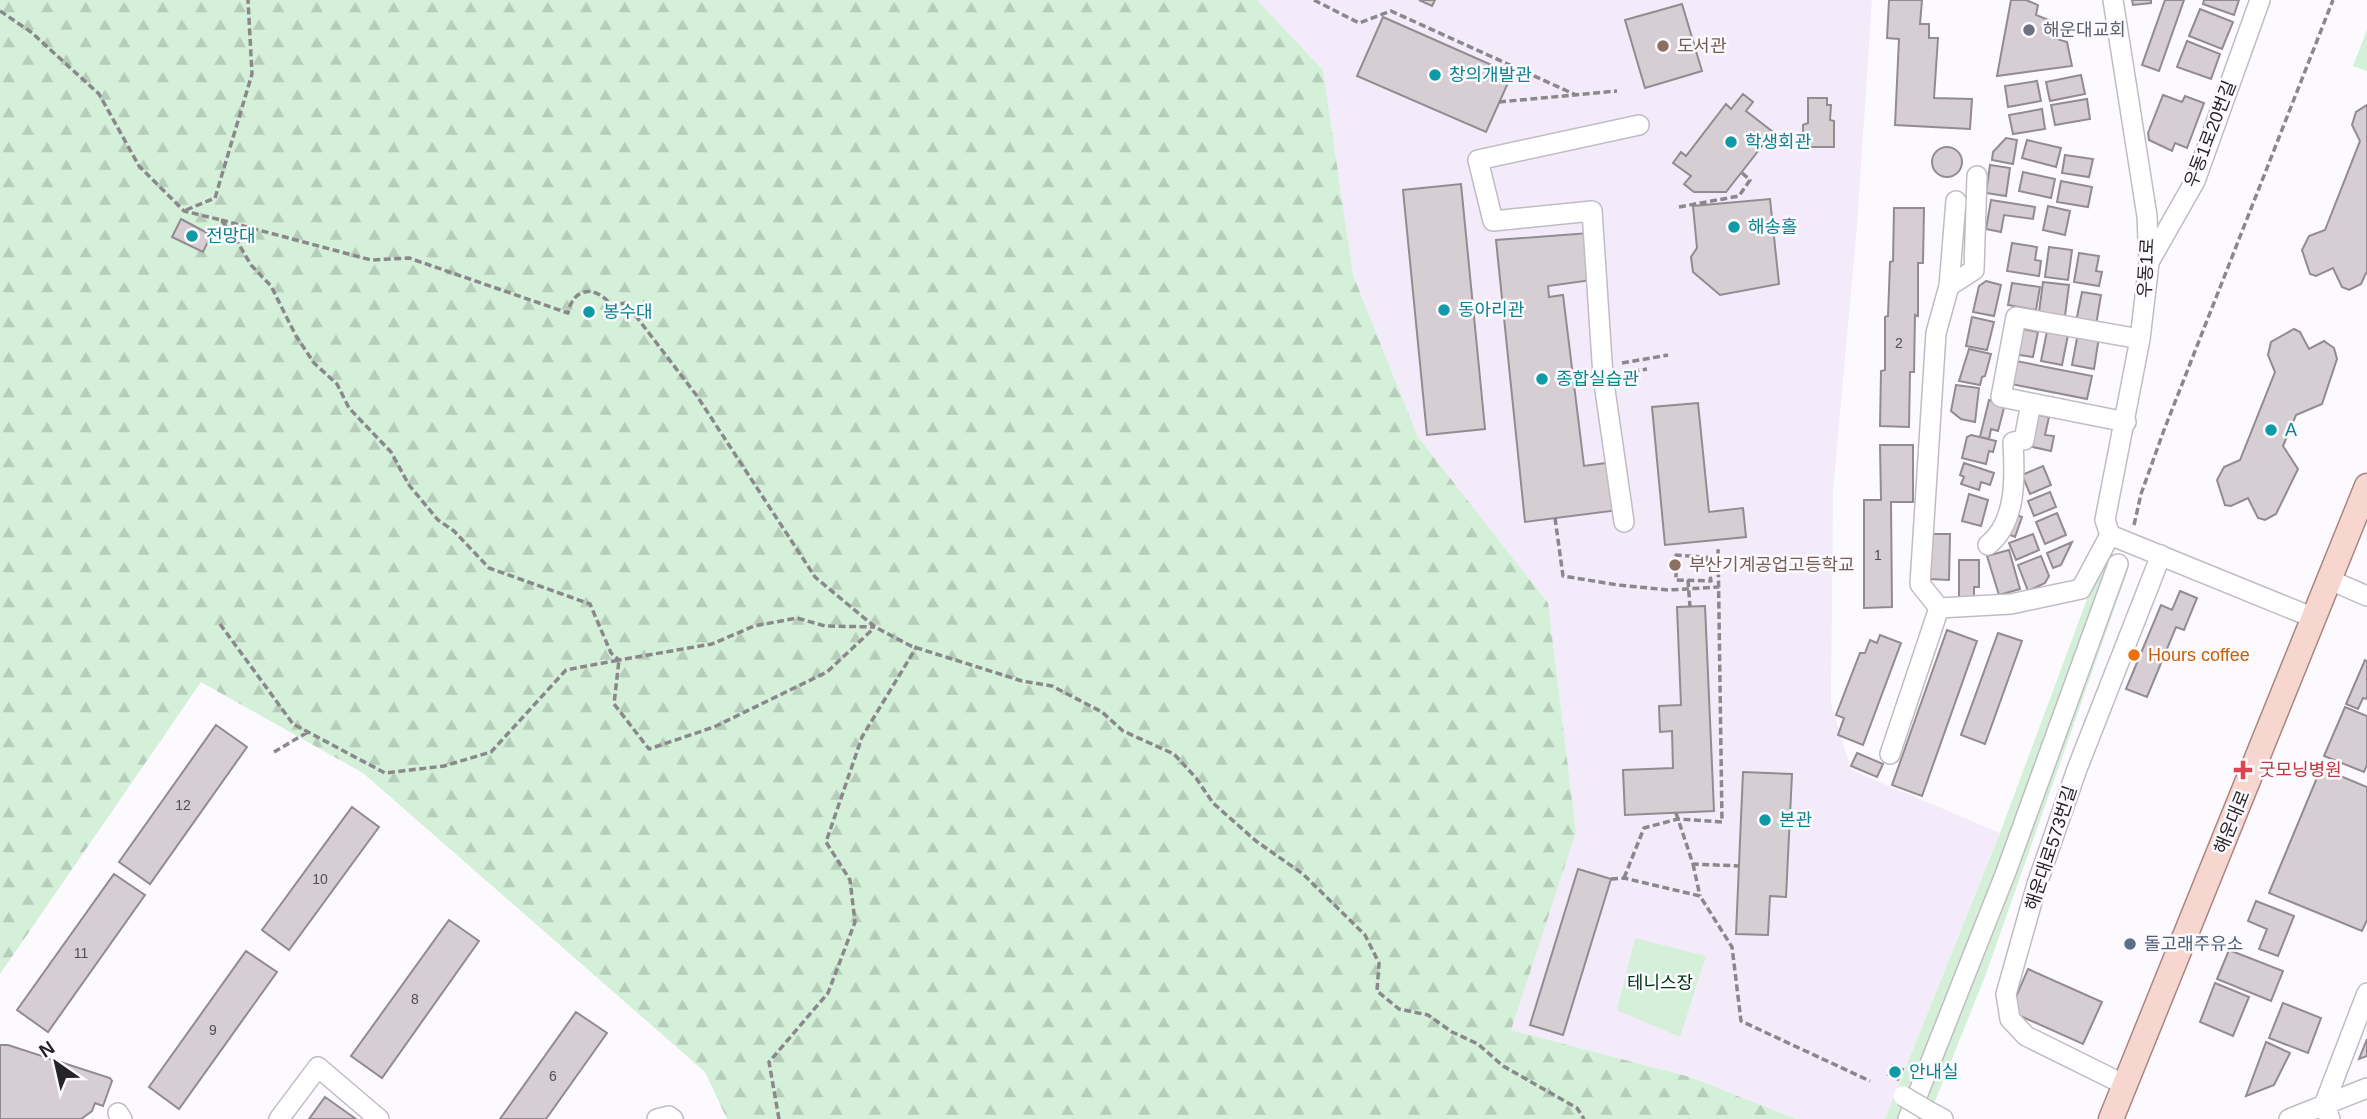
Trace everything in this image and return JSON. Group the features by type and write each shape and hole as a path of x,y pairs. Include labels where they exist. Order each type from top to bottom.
{"main road":[{"name":"해운대로","path":"2111,1119 2367,486"}],"street":[{"path":"2098,0 2114,7"},
{"name":"우동1로20번길","path":"2148,263 2195,181 2260,0"},
{"name":"우동1로","path":"1939,608 2011,604 2081,589 2119,539 2105,520 2140,339 2148,263 2147,216 2114,7"},
{"path":"1624,522 1603,376 1591,211 1493,221 1478,160 1639,125"},
{"path":"1949,286 1974,270 1977,177"},
{"path":"1890,754 1939,608 1920,584 1936,333 1949,286 1956,201"},
{"path":"2126,422 2001,397 2016,317 2140,339"},
{"path":"1988,545 1999,535 2009,509 2014,486 2013,442 2024,440 2031,403"},
{"path":"2119,539 2314,618"},
{"name":"해운대로573번길","path":"2125,1085 2026,1036 2010,1019 2006,994 2038,884 2077,769 2161,555"},
{"path":"1908,1119 2006,872 2118,564"},
{"path":"2330,580 2367,596"},
{"path":"2327,1112 2367,993"},
{"path":"279,1119 318,1068 379,1119"},
{"path":"2289,1119 2327,1112 2367,1088"},
{"path":"1903,1096 1935,1115"},
{"path":"657,1119 669,1116 673,1119"}],"path":[{"path":"184,211 215,198 252,74 248,0"},
{"path":"1314,0 1359,23 1391,11 1576,95"},
{"path":"2119,539 2141,494 2333,0"},
{"path":"0,12 31,32 99,94 139,166 184,211 372,260 409,258 568,313 570,302 580,294 592,291 600,293 611,305"},
{"path":"1499,102 1617,91"},
{"path":"1679,207 1739,196 1750,180 1741,172"},
{"path":"221,220 251,265 271,286 296,336 314,363 337,384 349,408 391,452 409,485 438,520 454,531 489,568 590,604 611,653 619,660"},
{"path":"611,305 626,303 697,396 815,577 875,627 911,646 1022,681 1052,686 1102,712 1123,731 1174,754 1196,778 1213,803 1256,841 1304,874 1364,935 1380,963 1377,991 1399,1009 1428,1015 1452,1032 1478,1044 1503,1066 1577,1108 1584,1119"},
{"path":"603,311 611,309 611,305"},
{"path":"1622,363 1647,361 1668,355"},
{"path":"1623,372 1647,369"},
{"path":"1555,518 1563,576 1668,590 1719,587"},
{"path":"1623,878 1644,828 1678,819 1722,822 1718,546"},
{"path":"1707,556 1711,581 1676,580 1676,555 1707,556 1718,558"},
{"path":"1688,580 1690,607"},
{"path":"220,624 293,723 385,773 444,766 491,752 566,670 712,644 754,626 797,618 825,626 875,627"},
{"path":"619,660 614,704 649,749 714,727 827,672 875,627"},
{"path":"779,1119 769,1062 828,993 855,922 850,880 826,842 862,737 917,646"},
{"path":"274,752 308,732"},
{"path":"1676,813 1693,864 1700,897 1732,947 1741,1021 1870,1081"},
{"path":"1693,864 1739,866"},
{"path":"1611,879 1623,878 1700,897"}],"shaded area":[{"name":"부산기계공업고등학교","path":"1257,0 1872,0 1857,226 1833,491 1831,704 1851,770 2000,833 1885,1119 1796,1119 1690,1077 1510,1030 1576,832 1548,603 1418,437 1353,275 1323,70"}],"green space":[{"path":"0,0 1257,0 1323,70 1353,275 1418,437 1548,603 1576,832 1511,1030 1690,1077 1796,1119 727,1119 705,1072 363,773 201,682 0,974"},
{"path":"2367,30 2367,71 2353,66"},
{"path":"2102,559 2129,567 1986,974 1928,1119 1885,1119 2000,833"},
{"name":"테니스장","path":"1635,938 1706,956 1680,1037 1617,1010"}],"building":[{"path":"1419,0 1435,0 1432,6"},
{"path":"1889,0 1922,0 1920,24 1929,24 1929,38 1938,38 1934,98 1972,99 1970,129 1895,125 1899,39 1887,38"},
{"name":"해운대교회","path":"2011,0 2026,0 2038,5 2036,15 2051,21 2054,38 2067,42 2072,66 1997,76"},
{"path":"2132,0 2151,0 2151,3 2133,5"},
{"path":"2165,0 2184,0 2159,71 2142,65"},
{"path":"2204,0 2239,0 2234,15 2203,4"},
{"name":"도서관","path":"1682,4 1702,71 1645,88 1625,20"},
{"path":"2200,9 2233,22 2222,49 2189,36"},
{"name":"창의개발관","path":"1383,17 1512,74 1486,132 1357,76"},
{"path":"2187,41 2220,54 2211,79 2177,67"},
{"path":"2081,75 2085,94 2050,101 2046,82"},
{"path":"2037,81 2041,101 2008,107 2005,86"},
{"name":"학생회관","path":"1743,94 1753,102 1746,111 1773,132 1726,192 1694,192 1684,184 1691,176 1673,163 1681,152 1686,156 1726,104 1731,109"},
{"path":"2163,95 2182,102 2185,96 2204,103 2187,148 2175,143 2172,151 2149,140 2148,133"},
{"path":"1808,98 1827,98 1827,105 1831,105 1834,147 1803,147 1803,125 1808,123"},
{"path":"2087,99 2090,119 2055,125 2051,105"},
{"path":"2367,105 2367,271 2361,284 2349,290 2342,287 2333,268 2316,276 2310,274 2302,250 2309,236 2325,230 2360,141 2352,125 2356,112"},
{"path":"2042,109 2045,129 2013,134 2009,115"},
{"path":"2006,138 2017,140 2013,164 1992,160 1993,152"},
{"path":"2027,140 2061,148 2056,167 2022,158"},
{"path":"1947,147 1953,148 1961,156 1961,168 1953,176 1947,177 1941,176 1933,168 1932,162 1933,156 1941,148"},
{"path":"2065,155 2093,159 2089,177 2062,173"},
{"path":"1990,165 2010,168 2006,196 1986,193"},
{"path":"2023,172 2055,179 2051,198 2019,191"},
{"path":"2061,181 2092,187 2088,207 2057,202"},
{"name":"동아리관","path":"1461,184 1485,429 1427,435 1403,190"},
{"name":"해송홀","path":"1770,199 1779,284 1720,295 1693,272 1691,257 1697,248 1693,206"},
{"path":"1991,200 2035,207 2033,219 2004,215 2001,232 1986,229"},
{"path":"2048,206 2070,211 2065,235 2043,230"},
{"path":"1894,208 1924,208 1923,263 1918,263 1914,372 1910,372 1909,427 1880,426 1881,371 1885,370 1885,317 1888,316 1890,262 1893,261"},
{"name":"전망대","path":"181,219 211,235 203,252 172,237"},
{"name":"종합실습관","path":"1589,233 1592,280 1548,286 1549,297 1563,295 1584,466 1614,462 1619,510 1525,522 1496,240"},
{"path":"2012,243 2037,247 2035,260 2041,261 2039,276 2007,271"},
{"path":"2049,247 2072,250 2068,280 2045,277"},
{"path":"2079,253 2099,256 2096,271 2102,272 2099,286 2074,282"},
{"path":"1986,281 2001,285 1994,316 1973,312 1979,286"},
{"path":"2043,282 2069,285 2065,316 2039,312"},
{"path":"2012,283 2040,287 2036,310 2008,305"},
{"path":"2082,292 2101,295 2096,325 2076,322"},
{"path":"1972,317 1994,322 1987,350 1966,346"},
{"path":"2018,328 2038,332 2033,357 2013,354"},
{"name":"A","path":"2294,329 2300,332 2309,349 2324,341 2334,348 2337,359 2322,404 2296,415 2283,446 2298,469 2276,514 2265,520 2258,518 2248,498 2231,506 2225,505 2217,480 2224,467 2240,460 2275,372 2268,355 2271,342"},
{"path":"2047,331 2068,335 2062,365 2041,361"},
{"path":"2078,333 2099,337 2094,369 2072,365"},
{"path":"1969,349 1991,354 1980,385 1959,381"},
{"path":"2011,360 2092,376 2087,399 2006,383"},
{"path":"1956,385 1979,388 1975,422 1961,419 1951,411"},
{"path":"1989,400 2005,404 1998,431 1991,429 1989,439 1980,437"},
{"path":"1698,403 1709,512 1743,508 1746,537 1665,545 1652,407"},
{"path":"2034,414 2049,417 2045,435 2054,436 2051,451 2028,446"},
{"path":"1971,435 1996,441 1993,452 1989,451 1986,464 1962,458 1967,437"},
{"path":"1880,445 1913,445 1913,502 1891,502 1892,607 1864,608 1864,500 1881,500"},
{"path":"1964,463 1994,473 1990,485 1981,482 1979,490 1961,484 1964,477 1960,475"},
{"path":"2043,466 2051,485 2030,494 2022,475"},
{"path":"2050,492 2056,507 2034,516 2028,501"},
{"path":"1969,494 1988,500 1981,526 1962,521"},
{"path":"2010,513 2022,517 2015,537 2003,532"},
{"path":"2057,513 2066,535 2045,544 2036,522"},
{"path":"1930,534 1950,534 1949,580 1929,579"},
{"path":"2033,534 2039,550 2016,560 2009,543"},
{"path":"2072,542 2061,565 2053,568 2047,553"},
{"path":"2009,550 2020,589 1999,595 1987,556"},
{"path":"2041,556 2049,576 2045,583 2028,591 2018,565"},
{"path":"1959,560 1979,560 1979,587 1974,587 1974,598 1959,598"},
{"path":"2180,591 2197,598 2184,630 2176,627 2147,697 2126,689 2161,605 2172,610"},
{"path":"1705,606 1714,811 1625,815 1623,770 1673,768 1672,731 1660,732 1659,706 1681,705 1677,607"},
{"path":"1947,630 1977,641 1922,796 1892,785"},
{"path":"1998,633 2022,641 1985,744 1961,735"},
{"path":"1880,635 1901,643 1863,745 1838,735 1844,718 1836,715 1860,653 1865,653 1870,640 1877,643"},
{"path":"2365,660 2367,699 2363,698 2358,709 2346,704"},
{"path":"2345,707 2367,716 2367,765 2364,772 2324,756"},
{"path":"216,725 247,747 150,884 119,862"},
{"path":"1857,753 1883,764 1877,777 1851,766"},
{"path":"2321,768 2367,787 2367,920 2362,931 2269,893"},
{"name":"본관","path":"1743,772 1792,774 1786,897 1770,896 1768,935 1736,934"},
{"path":"352,807 379,827 289,950 262,930"},
{"path":"1578,869 1611,879 1563,1035 1530,1025"},
{"path":"114,874 145,895 48,1032 17,1010"},
{"path":"2256,901 2294,916 2278,956 2259,949 2267,929 2248,921"},
{"path":"449,920 479,941 382,1078 351,1056"},
{"path":"2229,950 2283,971 2271,1001 2217,979"},
{"path":"246,951 277,972 179,1109 149,1087"},
{"path":"2028,969 2102,1002 2083,1044 2016,1014 2018,1008 2012,1006"},
{"path":"2215,983 2249,997 2233,1036 2200,1022"},
{"path":"2283,1003 2321,1018 2308,1053 2269,1038"},
{"path":"576,1012 607,1033 546,1119 500,1119"},
{"path":"2367,1039 2367,1056 2359,1059"},
{"path":"2266,1042 2290,1053 2274,1085 2246,1096"},
{"path":"0,1045 8,1045 110,1078 112,1081 103,1106 95,1103 92,1111 81,1119 0,1119"},
{"name":"안내실","path":"1892,1065 1903,1069 1898,1080 1888,1075"},
{"path":"325,1097 356,1119 309,1119"}],"place":[{"name":"해운대교회","path":"2029,30"},
{"name":"도서관","path":"1663,46"},
{"name":"창의개발관","path":"1435,75"},
{"name":"학생회관","path":"1731,142"},
{"name":"해송홀","path":"1734,227"},
{"name":"전망대","path":"192,236"},
{"name":"동아리관","path":"1444,310"},
{"name":"봉수대","path":"589,312"},
{"name":"종합실습관","path":"1542,379"},
{"name":"A","path":"2271,430"},
{"name":"부산기계공업고등학교","path":"1675,565"},
{"name":"Hours coffee","path":"2134,655"},
{"name":"굿모닝병원","path":"2243,770"},
{"name":"본관","path":"1765,820"},
{"name":"돌고래주유소","path":"2130,944"},
{"name":"안내실","path":"1895,1072"}]}
